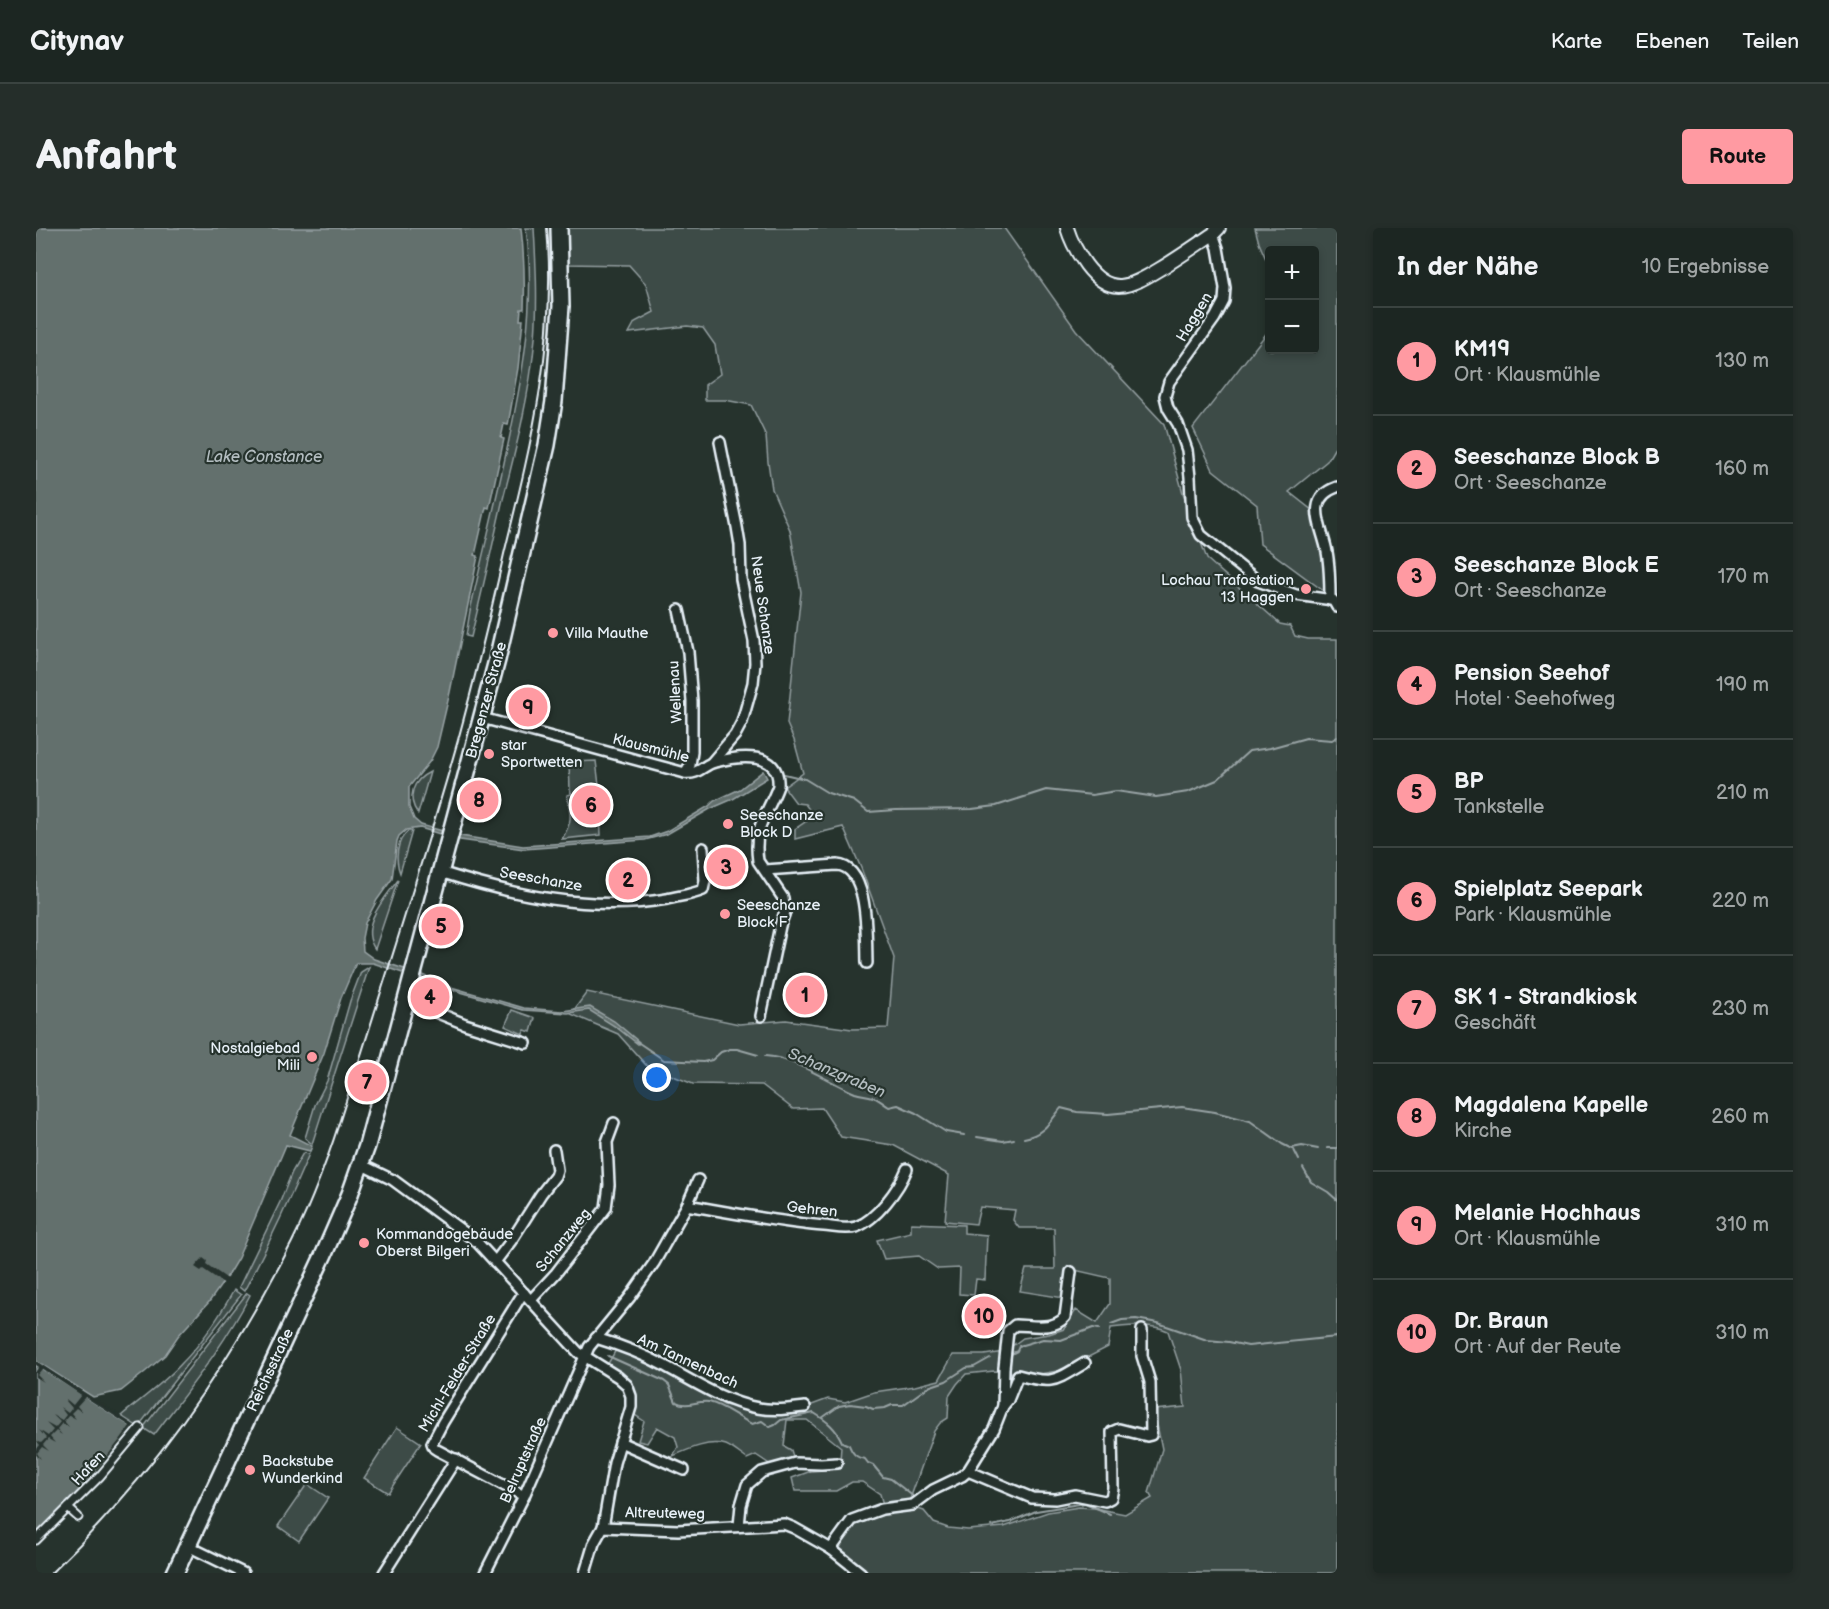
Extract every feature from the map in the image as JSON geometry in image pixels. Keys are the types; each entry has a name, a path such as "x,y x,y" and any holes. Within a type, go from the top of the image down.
{"main road":[{"name":"Bregenzer Straße","path":"360,1164 367,1146 482,718 552,419 561,306 559,228"},
{"name":"Reichsstraße","path":"176,1569 320,1265 360,1164"}],"street":[{"path":"1067,228 1077,251 1091,271 1106,283 1117,286 1140,282 1216,231"},
{"name":"Haggen","path":"1216,231 1225,288 1224,302 1169,382 1165,396 1187,450 1191,514 1201,536 1263,584 1296,595 1334,603"},
{"name":"Neue Schanze","path":"712,762 735,735 742,722 756,663 752,627 741,579 738,536 720,442"},
{"path":"1334,603 1328,555 1317,510 1322,496 1328,490 1337,487"},
{"name":"Wellenau","path":"679,610 688,652 692,700 692,752 690,765 685,773"},
{"name":"Klausmühle","path":"482,718 685,773 697,772 712,762 754,757 766,761 775,770 778,786 761,822 758,835 758,861 783,898 785,912 761,1016"},
{"name":"Seeschanze","path":"440,872 523,894 572,902 622,904 662,900 703,890 705,881 703,848"},
{"path":"765,870 837,865 851,870 858,881 863,899 867,963"},
{"path":"406,1002 526,1043"},
{"name":"Schanzweg","path":"527,1297 556,1273 606,1208 609,1185 607,1142 614,1123"},
{"path":"495,1262 555,1176 557,1170 554,1150"},
{"path":"360,1164 386,1175 476,1241 570,1344 627,1385 630,1390 631,1407 614,1463 603,1527"},
{"name":"Gehren","path":"687,1205 765,1220 853,1228 868,1222 896,1190 907,1169"},
{"path":"585,1357 596,1338 630,1297 654,1263 699,1180"},
{"path":"831,1549 852,1520 882,1509 913,1505 933,1490 968,1471 994,1429 1003,1406 1008,1331 1015,1325 1049,1326 1060,1322 1065,1317 1071,1272"},
{"name":"Michl-Felder-Straße","path":"524,1496 434,1448 433,1440 512,1309 527,1297"},
{"path":"968,1471 1032,1498 1055,1499 1075,1495 1105,1501 1111,1498 1113,1488 1112,1432 1119,1429 1151,1435 1150,1382 1142,1356 1142,1330"},
{"name":"Am Tannenbach","path":"596,1338 663,1365 697,1385 757,1408 805,1407"},
{"name":"Belruptstraße","path":"485,1573 524,1496 585,1357"},
{"path":"1003,1406 1008,1400 1018,1375 1047,1382 1056,1380 1085,1363"},
{"name":"Hafen","path":"36,1540 100,1476 138,1428"},
{"path":"620,1442 684,1470"},
{"path":"126,1445 133,1450"},
{"path":"384,1573 456,1459"},
{"path":"739,1526 741,1505 747,1485 762,1472 795,1463 837,1463"},
{"name":"Hafen","path":"68,1508 78,1517"},
{"name":"Altreuteweg","path":"585,1573 594,1543 603,1527 678,1530 784,1524 831,1549 861,1573"},
{"path":"188,1546 243,1573"}],"shaded area":[{"path":"526,228 534,228 535,242 536,310 533,359 522,421 471,637 466,636 470,611 510,434 526,346 530,287"},
{"path":"563,228 1004,228 1076,330 1164,424 1183,493 1207,559 1280,624 1290,626 1295,636 1308,639 1337,639 1337,1573 864,1573 836,1549 853,1524 884,1511 915,1508 924,1511 934,1523 948,1528 968,1530 1004,1527 1048,1512 1079,1507 1125,1514 1152,1498 1149,1493 1162,1449 1154,1410 1185,1407 1181,1370 1168,1331 1154,1327 1111,1328 1108,1347 1063,1370 1040,1374 994,1371 966,1374 949,1396 948,1418 934,1431 909,1502 883,1505 880,1494 862,1482 852,1482 836,1491 795,1491 792,1478 811,1471 836,1469 840,1460 841,1447 807,1420 787,1420 784,1446 791,1450 794,1460 771,1465 756,1455 747,1459 729,1446 719,1444 699,1446 673,1456 678,1447 675,1437 657,1427 647,1443 638,1441 644,1421 635,1415 633,1399 627,1387 606,1367 617,1348 669,1367 697,1390 724,1405 761,1411 801,1409 828,1399 845,1402 874,1392 939,1380 953,1355 984,1355 1004,1352 1023,1338 1064,1329 1076,1310 1097,1323 1110,1304 1110,1278 1075,1270 1069,1276 1064,1298 1020,1291 1026,1269 1055,1269 1054,1228 1019,1228 1013,1220 1015,1210 980,1207 976,1224 945,1221 949,1175 893,1145 841,1137 822,1108 793,1109 762,1085 693,1084 646,1065 618,1034 571,1014 587,992 739,1024 786,1020 852,1029 888,1028 894,958 861,868 843,827 795,839 795,829 814,816 805,804 796,803 784,787 803,773 787,724 801,592 790,530 772,489 766,436 751,405 725,400 705,400 705,385 720,374 715,345 703,328 687,326 629,333 635,322 654,312 646,284 629,265 566,264"},
{"path":"1255,228 1337,228 1337,444 1327,461 1289,492 1313,511 1325,556 1325,592 1260,544 1257,505 1213,470 1193,428 1265,335 1265,354 1319,354 1319,246 1265,246 1265,257"},
{"path":"596,761 601,835 562,839 570,818 567,795 572,794 569,762"},
{"path":"430,772 418,814 412,801 413,790 419,780"},
{"path":"408,831 412,831 400,873 397,862 399,845"},
{"path":"398,880 375,949 371,940 371,922"},
{"path":"369,967 312,1144 305,1138 315,1105 327,1081 350,1001 361,972"},
{"path":"512,1010 535,1018 531,1032 525,1030 523,1034 505,1026"},
{"path":"303,1153 309,1154 244,1291 239,1287"},
{"path":"911,1223 964,1225 964,1233 987,1235 985,1280 976,1279 974,1295 959,1294 960,1268 938,1269 919,1256 884,1259 877,1240 911,1232"},
{"path":"234,1290 241,1295 138,1427 121,1416 168,1377 190,1355 210,1329"},
{"path":"247,1293 250,1295 229,1332 154,1435 143,1428"},
{"path":"397,1427 421,1443 388,1493 364,1478"},
{"path":"307,1484 328,1498 299,1541 278,1526"}],"water":[{"name":"Lake Constance","path":"36,228 521,228 524,309 521,309 520,320 523,320 518,368 508,425 504,424 501,438 504,439 489,508 486,507 475,555 478,556 437,747 430,761 409,787 409,807 414,819 421,825 461,836 523,846 650,837 667,831 714,801 740,789 763,771 767,778 667,834 645,840 524,849 460,840 420,828 406,830 399,836 392,879 377,900 365,923 362,938 363,951 374,959 451,987 524,1008 562,1011 590,1007 614,1021 639,1042 638,1044 589,1010 568,1013 523,1010 373,963 356,963 341,998 324,1053 290,1135 312,1146 310,1151 286,1145 238,1258 209,1302 178,1336 165,1355 121,1391 93,1397 36,1361"},
{"path":"36,1365 135,1429 87,1485 36,1537"}],"pier":[{"path":"203,1258 207,1261 206,1264 229,1280 225,1284 203,1269 201,1271 195,1267"},
{"path":"36,1361 137,1427 87,1484 77,1476 87,1481 130,1426 85,1397 77,1406 82,1412 76,1408 71,1413 76,1419 69,1415 64,1421 69,1427 62,1423 57,1429 62,1435 56,1431 50,1437 55,1443 48,1439 43,1445 49,1451 42,1447 37,1453 41,1459 36,1455 36,1450 40,1445 36,1440 41,1443 46,1438 39,1430 48,1436 53,1430 46,1423 55,1428 60,1422 53,1415 62,1420 66,1415 60,1407 68,1413 72,1408 66,1401 73,1405 81,1395 42,1369 37,1375 44,1382 36,1377 39,1367"}],"waterway":[{"path":"780,773 805,779 828,793 854,801 868,812 972,809 996,806 1046,790 1092,795 1116,791 1156,797 1188,792 1217,780 1249,751 1306,738 1332,740 1337,737"},
{"name":"Schanzgraben","path":"636,1041 664,1060 703,1062 712,1060 721,1052 730,1049 758,1055"},
{"name":"Schanzgraben","path":"765,1056 776,1057 798,1065 855,1093 871,1096 889,1107 898,1105 916,1113 946,1132 964,1135"},
{"name":"Schanzgraben","path":"1024,1138 1041,1131 1061,1108 1077,1112 1108,1114 1182,1107 1250,1121 1294,1150 1299,1160"},
{"name":"Schanzgraben","path":"977,1137 1003,1141 1014,1139"},
{"path":"1292,1148 1302,1146 1318,1149"},
{"path":"1327,1148 1337,1148"},
{"name":"Schanzgraben","path":"1303,1168 1311,1182 1337,1200"},
{"path":"1111,1324 1136,1319 1158,1323 1207,1340 1248,1346 1337,1337"},
{"path":"1009,1355 1017,1351 1019,1346 1043,1339 1061,1340 1093,1328 1099,1329"},
{"path":"608,1356 664,1381 669,1385 676,1402 680,1404 709,1402 752,1424 762,1421 770,1427 781,1420 814,1413 831,1425 842,1442 849,1445 855,1455 865,1459 883,1477 891,1479 914,1497"},
{"path":"822,1418 839,1406 850,1404 873,1409 903,1405 928,1387 946,1381 966,1368 974,1367 990,1358"},
{"path":"992,1526 1010,1522 1036,1511 1085,1503 1110,1514"}],"railway":[{"path":"51,1573 87,1537 155,1459 214,1376 268,1288 292,1242 322,1171 366,1040 436,816 488,624 524,473 545,352 549,270 547,228"}],"place":[{"name":"Lochau Trafostation 13 Haggen","path":"1306,589"},
{"name":"Villa Mauthe","path":"553,633"},
{"name":"Melanie Hochhaus","path":"528,707"},
{"name":"star Sportwetten","path":"489,754"},
{"name":"Magdalena Kapelle","path":"479,800"},
{"name":"Spielplatz Seepark","path":"591,805"},
{"name":"Seeschanze Block D","path":"728,824"},
{"name":"Seeschanze Block E","path":"726,867"},
{"name":"Seeschanze Block B","path":"628,880"},
{"name":"Seeschanze Block F","path":"725,914"},
{"name":"BP","path":"441,926"},
{"name":"KM19","path":"805,995"},
{"name":"Pension Seehof","path":"430,997"},
{"name":"Nostalgiebad Mili","path":"312,1057"},
{"name":"SK 1 - Strandkiosk","path":"367,1082"},
{"name":"Kommandogebäude Oberst Bilgeri","path":"364,1243"},
{"name":"Dr. Braun","path":"984,1316"},
{"name":"Backstube Wunderkind","path":"250,1470"}]}
